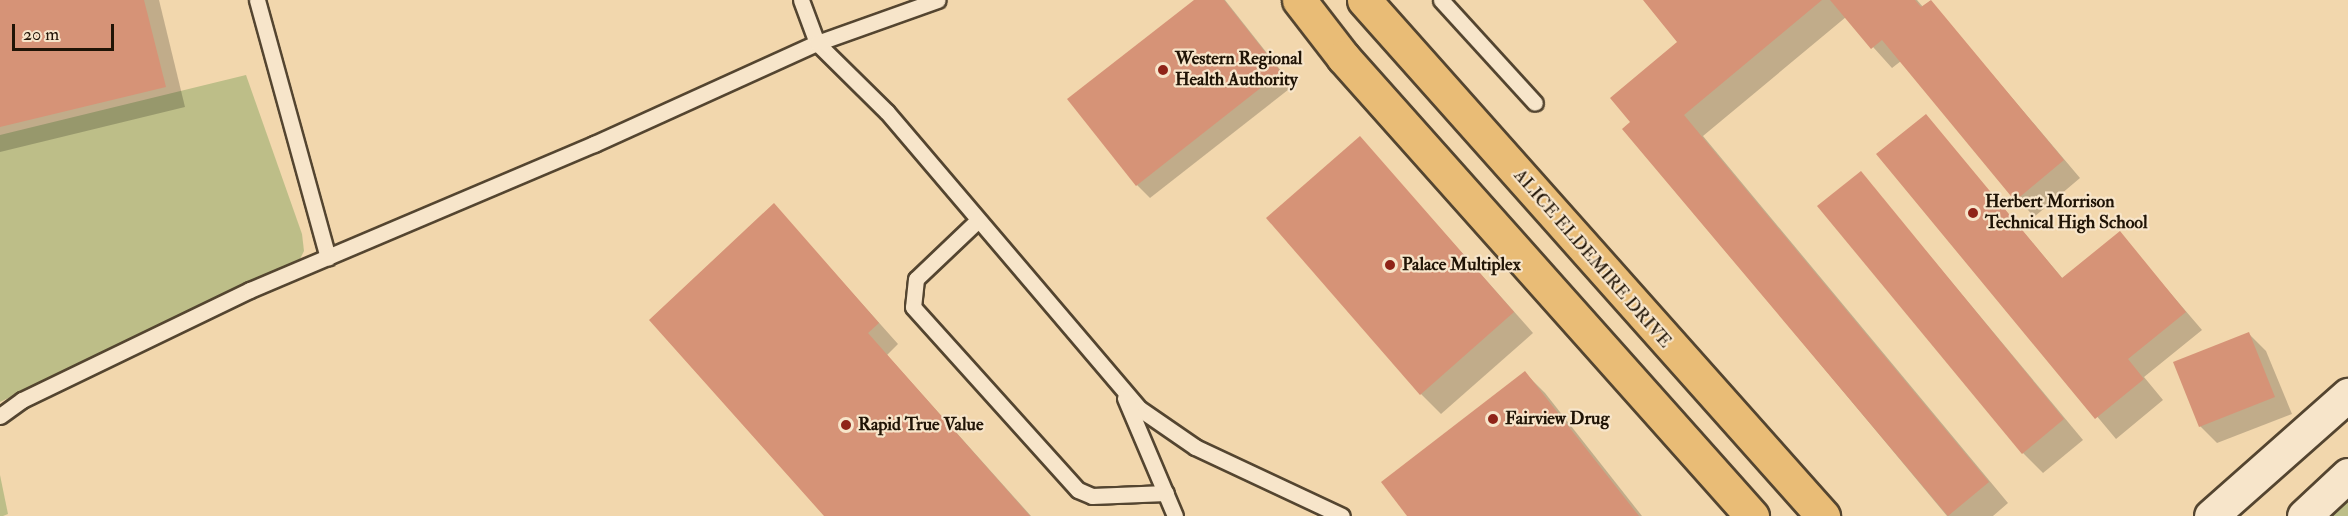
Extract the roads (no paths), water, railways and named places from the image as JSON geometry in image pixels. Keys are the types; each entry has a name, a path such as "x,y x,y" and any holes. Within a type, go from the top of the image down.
{"main road":[{"path":"1299,0 1343,57 1752,516"},
{"name":"ALICE ELDEMIRE DRIVE","path":"1364,0 1823,516"},
{"path":"2211,516 2348,395"},
{"path":"2304,516 2348,475"}],"lane":[{"path":"257,0 328,256"},
{"path":"801,0 817,43 887,112 977,221 1140,409 1195,447 1342,516"},
{"path":"0,416 22,400 240,295 594,144 817,43 938,0"},
{"path":"1441,0 1535,103"},
{"path":"977,221 916,279 913,307 1078,490 1092,496 1166,493"},
{"path":"1120,387 1175,516"}],"place":[{"name":"Western Regional Health Authority","path":"1163,70"},
{"name":"Herbert Morrison Technical High School","path":"1973,213"},
{"name":"Palace Multiplex","path":"1390,265"},
{"name":"Fairview Drug","path":"1493,419"},
{"name":"Rapid True Value","path":"846,425"}]}
